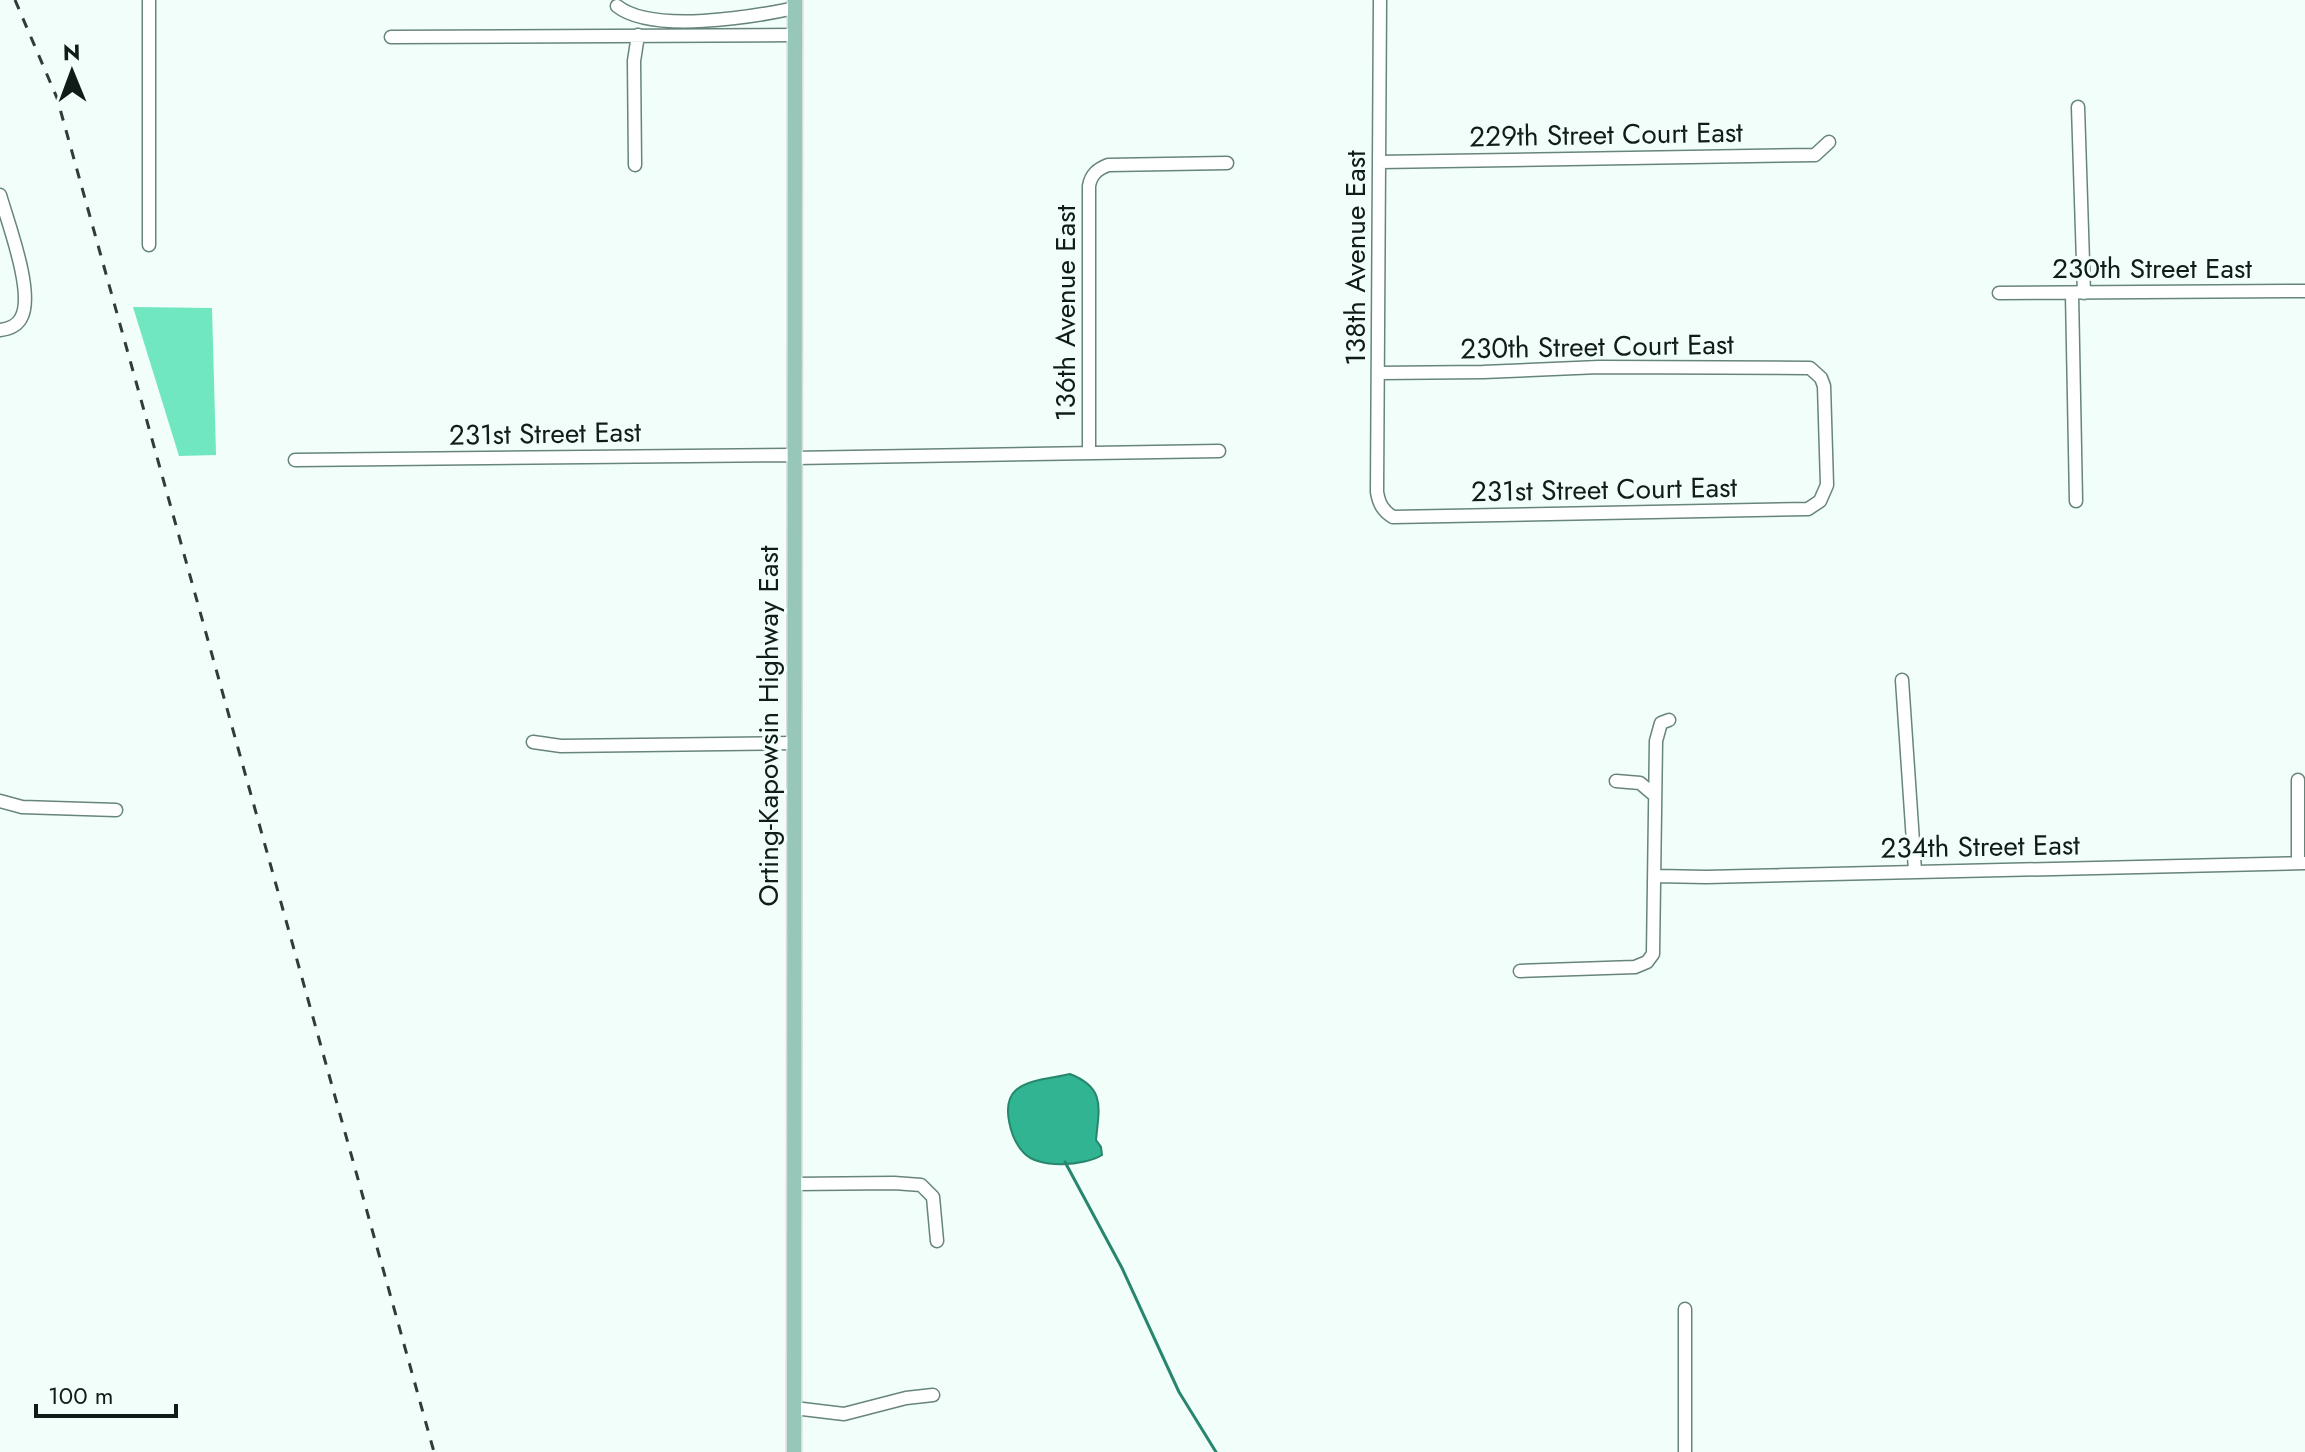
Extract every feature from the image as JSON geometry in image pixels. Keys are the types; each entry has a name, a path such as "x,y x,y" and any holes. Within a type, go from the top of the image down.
{"main road":[{"name":"Orting-Kapowsin Highway East","path":"794,1452 795,4"}],"street":[{"path":"149,0 149,245"},
{"name":"138th Avenue East","path":"1380,0 1377,492 1378,501 1387,513"},
{"path":"617,6 636,17 674,20 737,19 795,4"},
{"path":"635,165 634,61 638,35"},
{"path":"391,37 795,35"},
{"path":"2076,501 2078,107"},
{"name":"229th Street Court East","path":"1379,162 1815,155 1829,142"},
{"name":"136th Avenue East","path":"1089,452 1089,186 1093,174 1108,165 1227,163"},
{"path":"0,195 24,286 25,308 18,323 0,330"},
{"name":"230th Street East","path":"1999,293 2305,291"},
{"name":"230th Street Court East","path":"1378,373 1685,367 1797,367 1815,372 1824,386 1827,485 1820,501"},
{"name":"231st Street East","path":"295,460 1219,451"},
{"name":"231st Street Court East","path":"1387,513 1393,517 1791,510 1808,509 1820,501"},
{"path":"1902,680 1915,871"},
{"path":"1520,971 1635,967 1650,958 1655,948 1653,794 1656,741 1661,723 1669,720"},
{"path":"533,742 561,746 794,743"},
{"path":"2298,780 2301,863"},
{"path":"1616,781 1640,783 1653,794"},
{"path":"0,801 22,807 116,810"},
{"name":"234th Street East","path":"1656,876 2301,863"},
{"path":"794,1184 921,1185 933,1197 937,1241"},
{"path":"1685,1309 1685,1452"},
{"path":"794,1408 844,1414 906,1398 933,1395"}],"shaded area":[{"path":"133,307 212,308 216,455 179,456"},
{"path":"1070,1074 1090,1086 1098,1100 1096,1140 1102,1155 1085,1162 1040,1162 1019,1147 1009,1122 1011,1096 1027,1083"}],"waterway":[{"path":"1065,1162 1122,1268 1179,1392 1216,1452"}],"railway":[{"path":"15,0 57,98 434,1452"}]}
